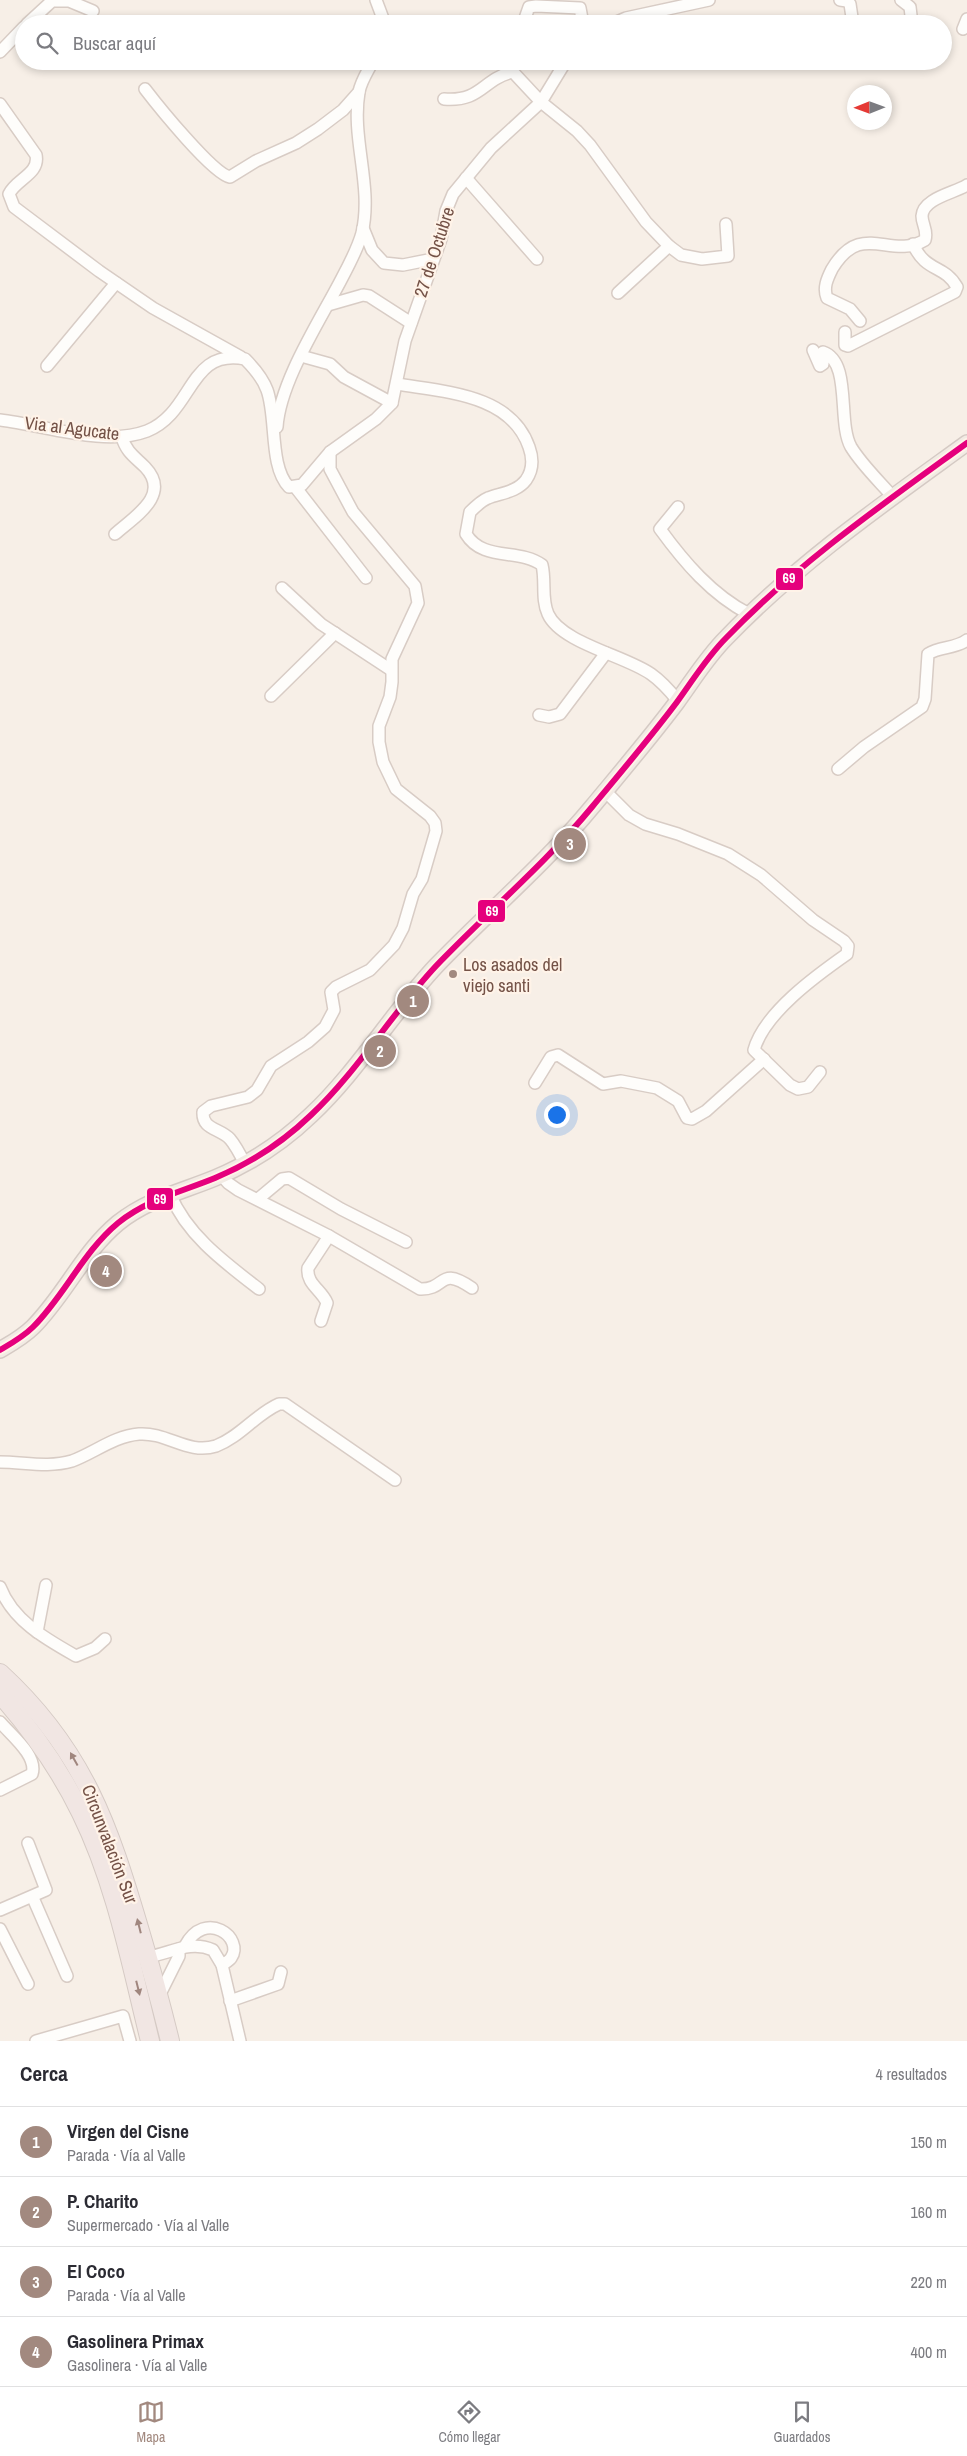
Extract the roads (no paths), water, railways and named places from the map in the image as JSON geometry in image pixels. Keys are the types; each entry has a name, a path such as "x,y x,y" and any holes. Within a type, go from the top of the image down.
{"highway":[{"name":"Circunvalación Sur","path":"0,1673 19,1690 55,1732 87,1783 113,1843 134,1906 155,1956 159,1996 170,2041"},
{"name":"Circunvalación Sur","path":"0,1694 53,1762 88,1828 114,1903 150,2041"}],"main road":[{"path":"0,1350 20,1338 44,1315 102,1238 142,1206 245,1164 275,1145 313,1113 438,964 548,856 605,792 678,701 708,658 749,614 822,551 893,497 965,449"}],"street":[{"path":"376,0 382,15"},
{"path":"636,15 682,2 709,0"},
{"path":"840,0 847,1 850,4 852,15"},
{"path":"901,0 910,7 911,15"},
{"path":"36,15 52,1 69,1 93,11"},
{"path":"526,15 529,6 536,6 580,8 581,15"},
{"path":"0,52 15,36"},
{"path":"145,89 174,126 220,173 230,177 256,161 296,143 343,110 359,92 369,70"},
{"name":"27 de Octubre","path":"330,452 376,420 392,403 399,365 411,323 441,239 446,212 454,194 491,148 541,102 561,70"},
{"path":"444,99 464,99 472,96 501,76 513,72 541,102 577,131 590,145 646,222 669,246 681,255 702,259 725,258 729,253 726,224"},
{"path":"276,443 277,420 286,390 301,356 357,248 363,228 364,188 357,133 359,92"},
{"path":"0,104 36,155 38,162 35,168 12,188 9,194 14,207 116,283 153,308 245,359 267,389 281,475 289,487 296,488 307,482 330,452"},
{"path":"466,178 537,259"},
{"path":"860,321 850,309 827,298 825,292 826,282 840,257 861,243 870,241 888,246 913,244 925,240 927,234 922,215 924,210 936,200 967,185"},
{"path":"363,228 372,250 384,263 403,265 433,259"},
{"path":"845,332 845,345 848,346 955,292 956,287 953,280 947,274 926,265 913,244"},
{"path":"618,293 669,246"},
{"path":"47,366 116,283"},
{"path":"328,305 369,296 411,323"},
{"path":"813,350 820,366 823,364 824,352 838,365 841,376 844,422 851,446 893,497"},
{"path":"301,356 330,364 344,378 392,403"},
{"name":"Via al Agucate","path":"0,420 74,432 122,437 146,431 159,425 176,410 204,368 213,360 223,357 245,359"},
{"path":"397,384 458,395 489,404 506,413 518,426 531,454 532,468 526,480 514,490 488,498 470,512 466,534 470,540 485,550 526,557 542,565 544,599 549,617 573,637 650,673 678,701"},
{"path":"115,534 145,508 154,498 155,492 152,477 146,468 128,453 122,437"},
{"path":"245,1164 231,1140 206,1126 203,1120 203,1112 211,1106 248,1097 257,1090 271,1066 308,1042 325,1027 334,1010 331,992 336,987 370,970 394,945 403,928 413,894 426,867 436,831 435,823 421,807 396,789 383,762 379,742 379,726 390,697 392,659 418,603 416,586 353,512 330,470 330,452"},
{"path":"296,488 366,578"},
{"path":"678,507 660,529 684,561 716,593 749,614"},
{"path":"282,588 334,634 391,670"},
{"path":"271,696 334,634"},
{"path":"838,769 864,747 922,707 925,699 928,654 933,651 960,645 967,640"},
{"path":"539,715 549,718 560,714 606,653"},
{"path":"605,792 629,815 646,824 721,851 753,870 848,946 847,954 807,984 784,1006 757,1041 754,1050 790,1085 798,1089 808,1087 820,1072"},
{"path":"535,1083 551,1057 558,1055 603,1084 621,1081 657,1088 678,1101 686,1118 692,1120 706,1111 764,1060"},
{"path":"221,1175 228,1184 329,1236 420,1289 429,1289 443,1278 452,1277 472,1288"},
{"path":"258,1199 282,1179 289,1178 341,1209 406,1242"},
{"path":"170,1194 191,1230 220,1259 259,1289"},
{"path":"321,1321 328,1303 325,1297 309,1280 308,1268 329,1236"},
{"path":"0,1462 55,1465 74,1460 114,1441 137,1434 164,1436 190,1448 201,1449 216,1445 230,1438 279,1404 285,1404 395,1480"},
{"path":"37,1632 46,1585"},
{"path":"0,1587 10,1607 27,1625 76,1656 95,1648 106,1639"},
{"path":"0,1722 32,1762 32,1774 0,1790"},
{"path":"0,1910 33,1898 46,1890 28,1843"},
{"path":"33,1898 67,1976"},
{"path":"159,1996 182,1948 189,1938 199,1931 206,1928 221,1930 230,1938 233,1951 232,1957 222,1965"},
{"path":"0,1929 28,1984"},
{"path":"170,1972 155,1956 182,1948 200,1946 213,1950 222,1965 240,2041"},
{"path":"230,2001 278,1984 281,1972"},
{"path":"36,2041 123,2016 130,2041"}],"place":[{"name":"El Coco","path":"570,844"},
{"name":"Los asados del viejo santi","path":"453,974"},
{"name":"Virgen del Cisne","path":"413,1001"},
{"name":"P. Charito","path":"380,1051"},
{"name":"Gasolinera Primax","path":"106,1271"}]}
